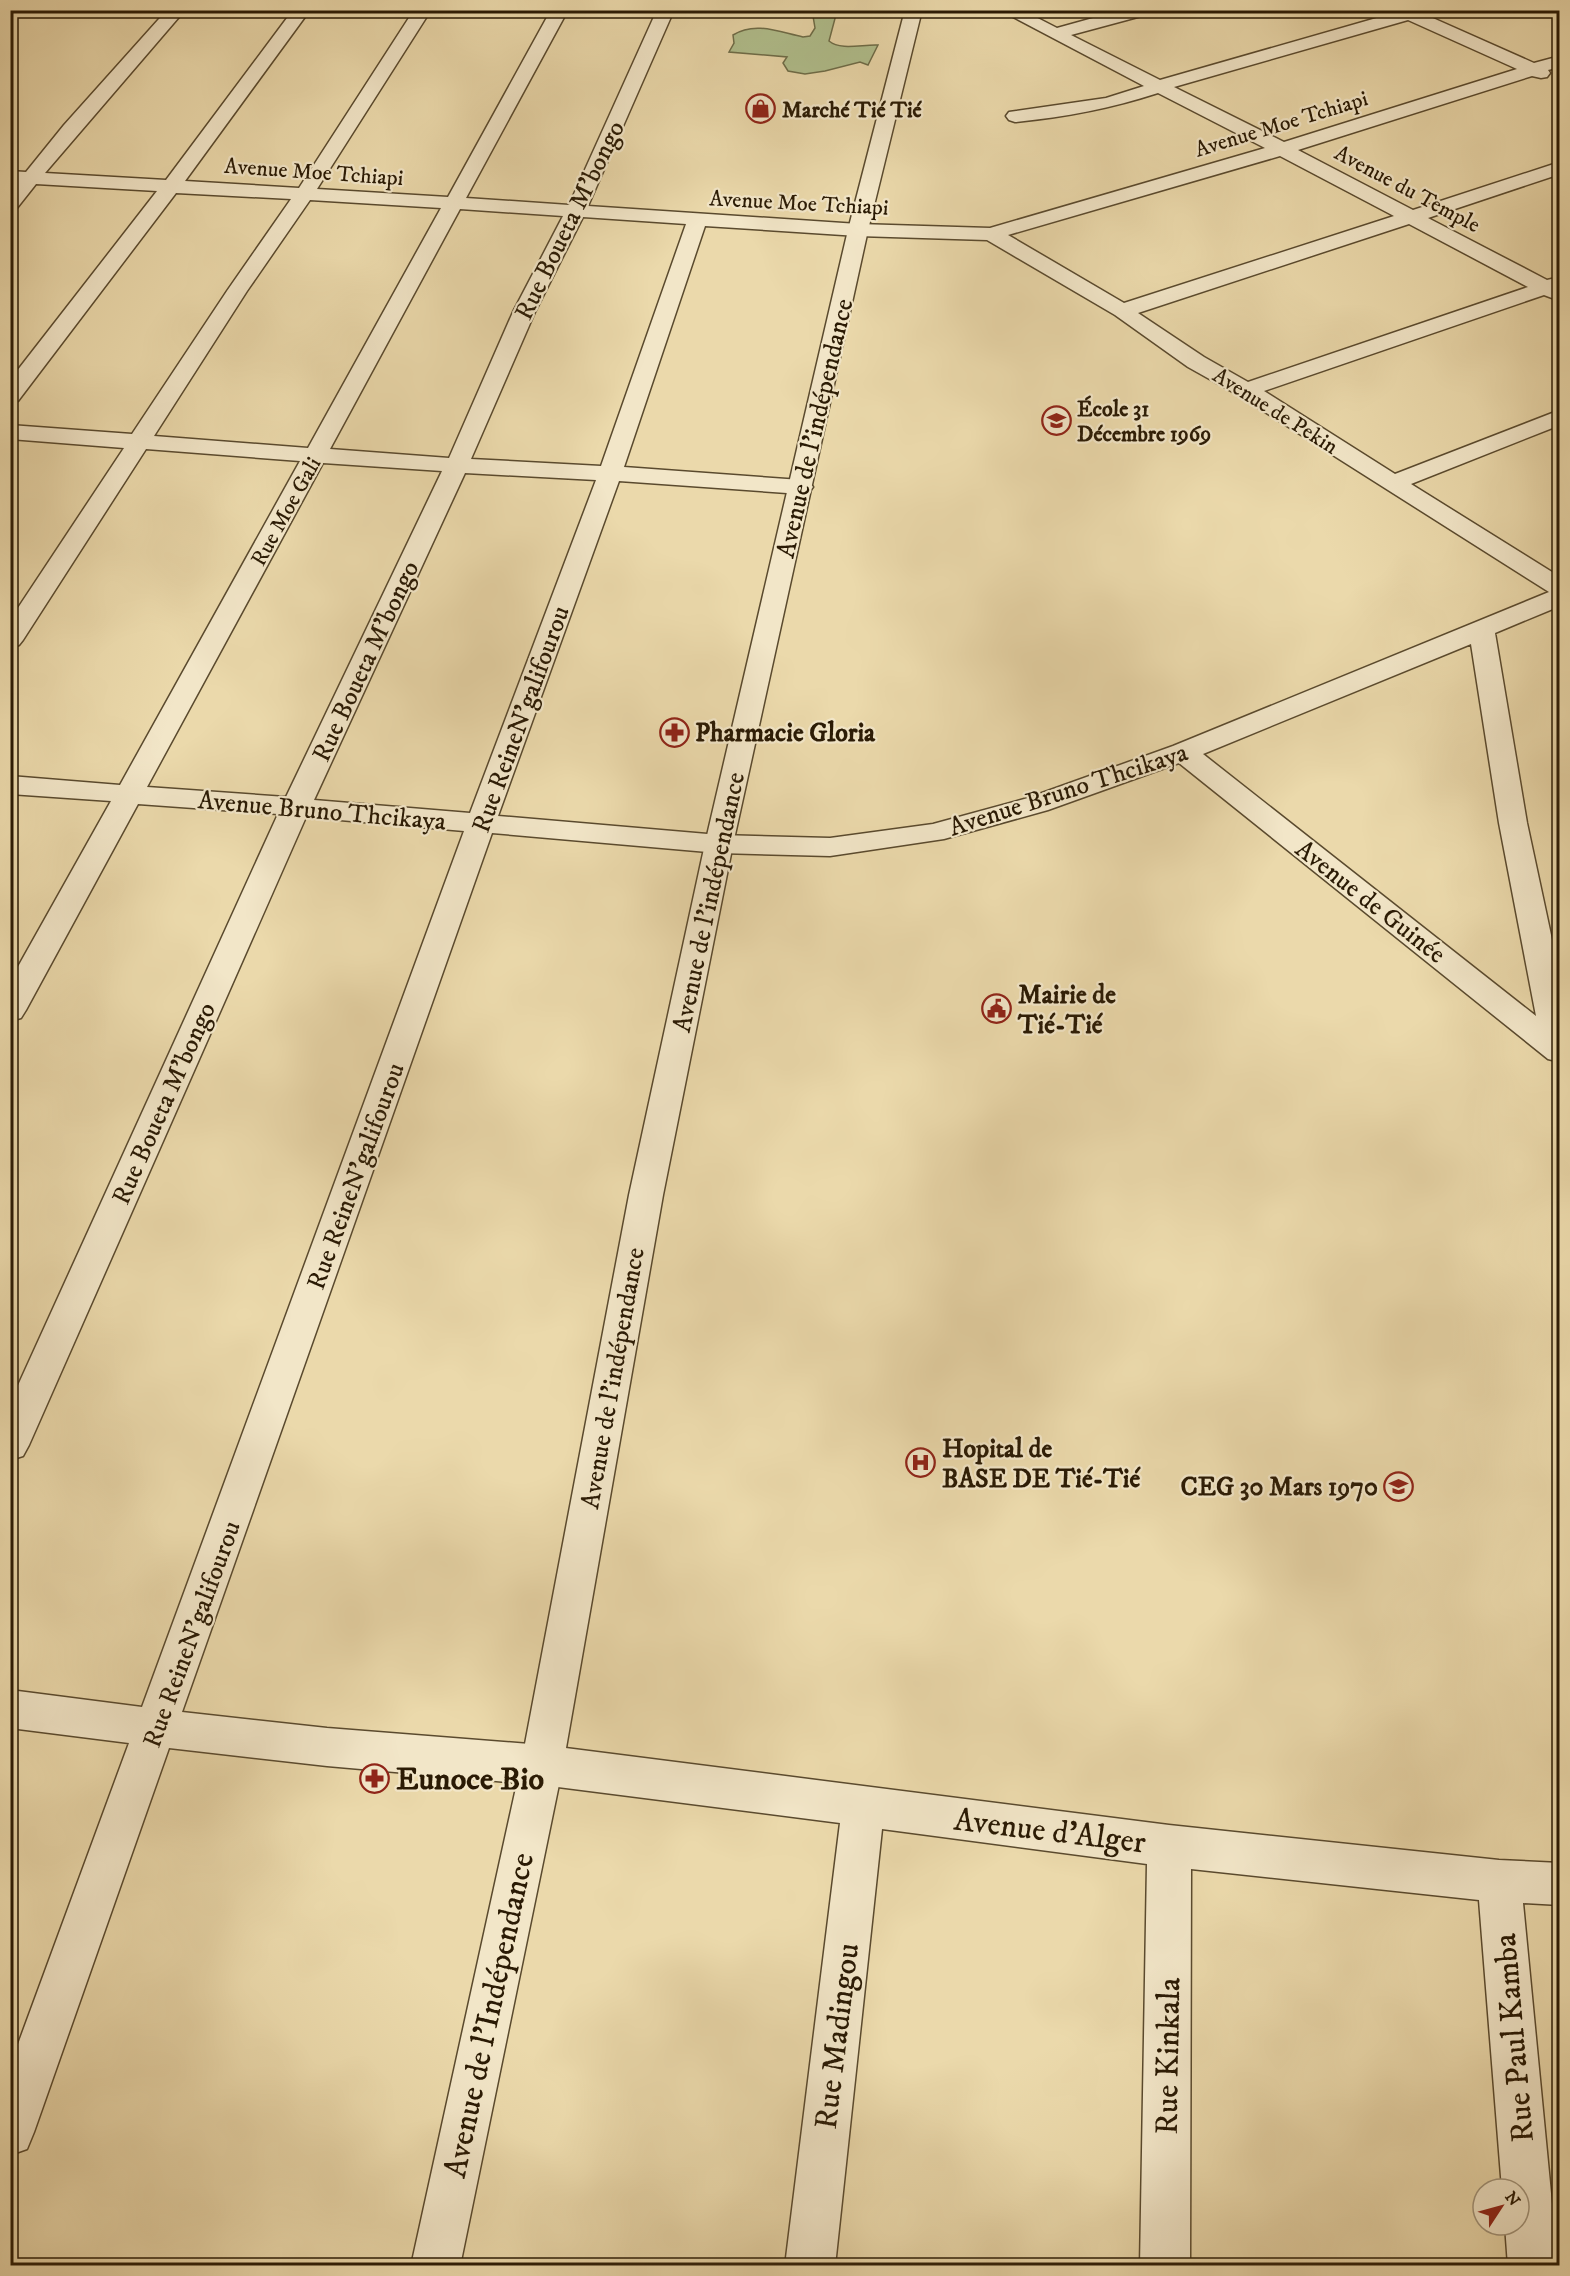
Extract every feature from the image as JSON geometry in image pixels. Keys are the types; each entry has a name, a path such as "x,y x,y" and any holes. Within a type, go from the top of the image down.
{"street":[{"path":"10,204 71,129 177,10"},
{"path":"10,396 172,185 302,10"},
{"path":"10,640 237,291 304,195 423,10"},
{"name":"Rue Moe Gali","path":"10,1010 560,10"},
{"name":"Rue Boueta M'bongo","path":"10,1445 296,807 458,464 524,312 575,213 666,10"},
{"name":"Avenue de l'indépendance","path":"542,1765 646,1196 719,844 858,230 914,10"},
{"name":"Avenue du Temple","path":"1008,10 1555,289"},
{"path":"1056,34 1143,10"},
{"path":"1015,116 1089,107 1161,88 1197,74 1412,12 1560,81"},
{"name":"Avenue Moe Tchiapi","path":"10,177 172,185 858,230 991,234 1282,149 1560,61"},
{"path":"1122,311 1560,168"},
{"name":"Rue ReineN'galifourou","path":"10,2132 481,823 610,474 697,220"},
{"name":"Avenue de Pekin","path":"991,234 1122,311 1196,362 1246,390 1560,588"},
{"path":"1246,390 1555,289"},
{"path":"1393,483 1560,417"},
{"path":"10,432 801,487"},
{"name":"Avenue Bruno Thcikaya","path":"10,785 719,844 830,847 934,833 1038,804 1183,752 1560,597"},
{"path":"1482,630 1513,823 1559,1051"},
{"name":"Avenue de Guinée","path":"1183,752 1559,1051"},
{"name":"Avenue d'Alger","path":"10,1709 327,1747 542,1765 1170,1846 1499,1881 1560,1884"},
{"name":"Avenue de l'Indépendance","path":"435,2265 542,1765"},
{"name":"Rue Madingou","path":"810,2265 863,1807"},
{"name":"Rue Kinkala","path":"1165,2265 1170,1846"},
{"name":"Rue Paul Kamba","path":"1499,1881 1533,2265"}],"green space":[{"path":"812,10 837,11 829,41 834,44 840,46 878,45 868,65 860,62 805,74 788,71 783,63 787,57 729,52 734,43 733,35 750,29 767,29 803,37 810,36 815,28"}],"place":[{"name":"Marché Tié Tié","path":"761,109"},
{"name":"École 31 Décembre 1969","path":"1056,421"},
{"name":"Pharmacie Gloria","path":"674,732"},
{"name":"Mairie de Tié-Tié","path":"997,1009"},
{"name":"Hopital de BASE DE Tié-Tié","path":"921,1463"},
{"name":"CEG 30 Mars 1970","path":"1399,1486"},
{"name":"Eunoce Bio","path":"375,1778"}]}
